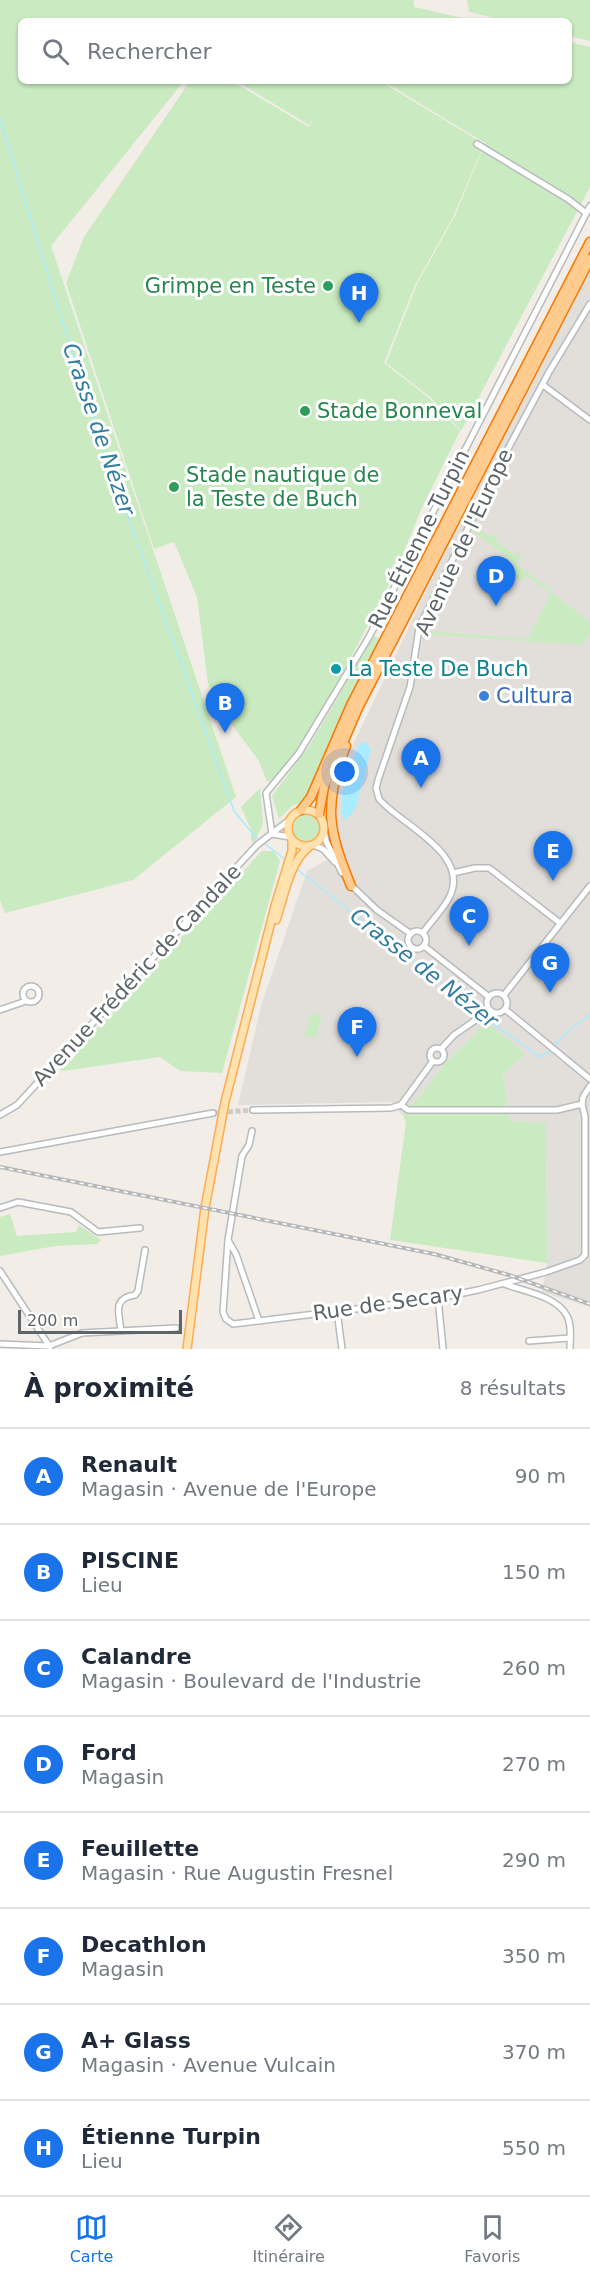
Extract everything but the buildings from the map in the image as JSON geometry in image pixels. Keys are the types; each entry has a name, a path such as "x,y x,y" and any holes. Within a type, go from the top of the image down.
{"highway":[{"path":"301,810 311,797 351,705 590,242"},
{"path":"319,814 320,801 337,755 391,644 590,259"},
{"path":"351,886 333,835 331,799 343,755 391,644"}],"main road":[{"path":"187,1349 194,1284 215,1152 242,1030 269,936 297,861 320,840 324,831 319,814 307,809 292,815 288,821 287,829 292,851 275,906 269,936"},
{"path":"291,839 300,846 312,846"}],"street":[{"path":"477,144 568,199 586,213"},
{"name":"Rue Étienne Turpin","path":"272,834 266,793 299,753 369,636 590,206"},
{"name":"Avenue de l'Europe","path":"453,873 434,843 382,802 376,788 410,687 419,628 494,475 590,304"},
{"path":"543,385 590,420"},
{"name":"Avenue Frédéric de Candale","path":"0,1114 17,1106 265,837 288,821"},
{"path":"324,831 326,841 338,866 351,886 377,910 411,934"},
{"path":"272,834 291,839"},
{"path":"312,846 323,849 338,866"},
{"path":"423,933 450,897 453,888 453,873 475,868 489,868 560,923"},
{"path":"504,995 590,885"},
{"path":"415,931 423,933 426,940 424,945 418,948 410,945 408,939 411,934 415,931"},
{"path":"424,945 489,997"},
{"path":"485,1013 489,997 498,993 504,995 508,1004 506,1010"},
{"path":"0,1010 26,1001"},
{"path":"441,1049 454,1035 485,1013 506,1010"},
{"path":"506,1010 590,1078"},
{"path":"433,1061 430,1058 430,1052 435,1048 441,1049"},
{"path":"433,1061 438,1062 443,1058 441,1049"},
{"path":"253,1110 391,1108 401,1105 433,1061"},
{"name":"Rue de Secary","path":"252,1131 249,1145 242,1156 228,1240 223,1312 226,1319 233,1324 438,1298 504,1284 580,1260 585,1255 585,1117 582,1104 583,1097 590,1086"},
{"path":"401,1105 408,1110 557,1110 582,1104"},
{"path":"0,1152 213,1113"},
{"path":"0,1208 18,1202 71,1212 98,1232 140,1228"},
{"path":"228,1240 236,1254 259,1321"},
{"path":"121,1331 118,1307 125,1296 135,1295 138,1291 145,1250"},
{"path":"0,1271 50,1347"},
{"path":"504,1284 549,1300 561,1308 568,1316 570,1349"},
{"path":"438,1298 443,1349"},
{"path":"337,1311 342,1349"},
{"path":"0,1344 50,1347 82,1333 176,1328"},
{"path":"529,1341 570,1338"}],"shaded area":[{"path":"590,271 590,1307 542,1292 547,1263 546,1123 510,1121 503,1074 487,1024 446,1062 403,1116 392,1102 238,1105 261,1006 307,871 340,853 337,795 352,747 436,570"}],"green space":[{"path":"0,0 414,0 414,7 463,18 18,18 18,84 182,84 51,246 236,797 133,880 5,913 0,900"},
{"path":"467,0 590,0 590,41 572,37 572,18 495,18 469,12"},
{"path":"572,43 590,47 590,187 461,431 430,397 386,363 417,284 455,216 485,143 388,84 572,84"},
{"path":"188,84 237,84 309,127 314,117 309,125 241,84 385,84 484,144 453,217 415,285 384,363 429,398 460,431 421,510 396,571 347,665 309,732 278,777 267,782 259,761 227,718 208,684 197,597 174,542 154,549 66,283 84,237"},
{"path":"478,524 481,526 481,531 490,537 492,534 497,537 496,541 514,555 516,552 521,555 517,565 551,589 549,592 526,575 523,581 509,574 514,563 473,531 467,543 473,526"},
{"path":"551,592 590,622 590,634 583,645 422,634 421,631 435,602 437,603 424,628 426,631 528,639"},
{"path":"374,636 381,639 328,744 310,790 301,802 292,806 279,819 272,796 309,746"},
{"path":"260,788 263,824 254,843 251,840 251,829 241,807"},
{"path":"305,813 311,814 319,822 319,834 311,842 305,843 299,842 291,834 290,828 291,822 299,814"},
{"path":"262,851 274,851 280,861 222,1073 180,1071 160,1057 63,1071 59,1069"},
{"path":"311,1013 322,1016 316,1038 305,1035"},
{"path":"487,1023 526,1054 503,1074 510,1121 546,1123 547,1263 390,1240 406,1122 403,1116 446,1062"},
{"path":"10,1214 17,1236 76,1232 79,1225 101,1240 97,1244 55,1246 0,1256 0,1217"}],"water":[{"path":"365,742 371,749 355,809 346,820 342,815 342,794 358,747"}],"waterway":[{"name":"Crasse de Nézer","path":"0,119 60,314"},
{"name":"Crasse de Nézer","path":"61,317 136,540"},
{"name":"Crasse de Nézer","path":"138,544 229,797"},
{"name":"Crasse de Nézer","path":"230,800 234,811 257,839"},
{"name":"Crasse de Nézer","path":"265,844 285,859"},
{"name":"Crasse de Nézer","path":"298,870 487,1019 540,1057 551,1051"},
{"name":"Crasse de Nézer","path":"554,1047 566,1033 590,1014"}],"tunnel":[{"path":"213,1113 253,1110"}],"railway":[{"path":"0,1167 434,1254 509,1275 590,1304"}],"place":[{"name":"Grimpe en Teste","path":"328,286"},
{"name":"Étienne Turpin","path":"359,323"},
{"name":"Stade Bonneval","path":"305,411"},
{"name":"Stade nautique de la Teste de Buch","path":"174,487"},
{"name":"Ford","path":"496,606"},
{"name":"La Teste De Buch","path":"336,669"},
{"name":"Cultura","path":"484,696"},
{"name":"PISCINE","path":"225,733"},
{"name":"Renault","path":"421,788"},
{"name":"Feuillette","path":"553,881"},
{"name":"Calandre","path":"469,946"},
{"name":"A+ Glass","path":"550,993"},
{"name":"Decathlon","path":"357,1057"}]}
